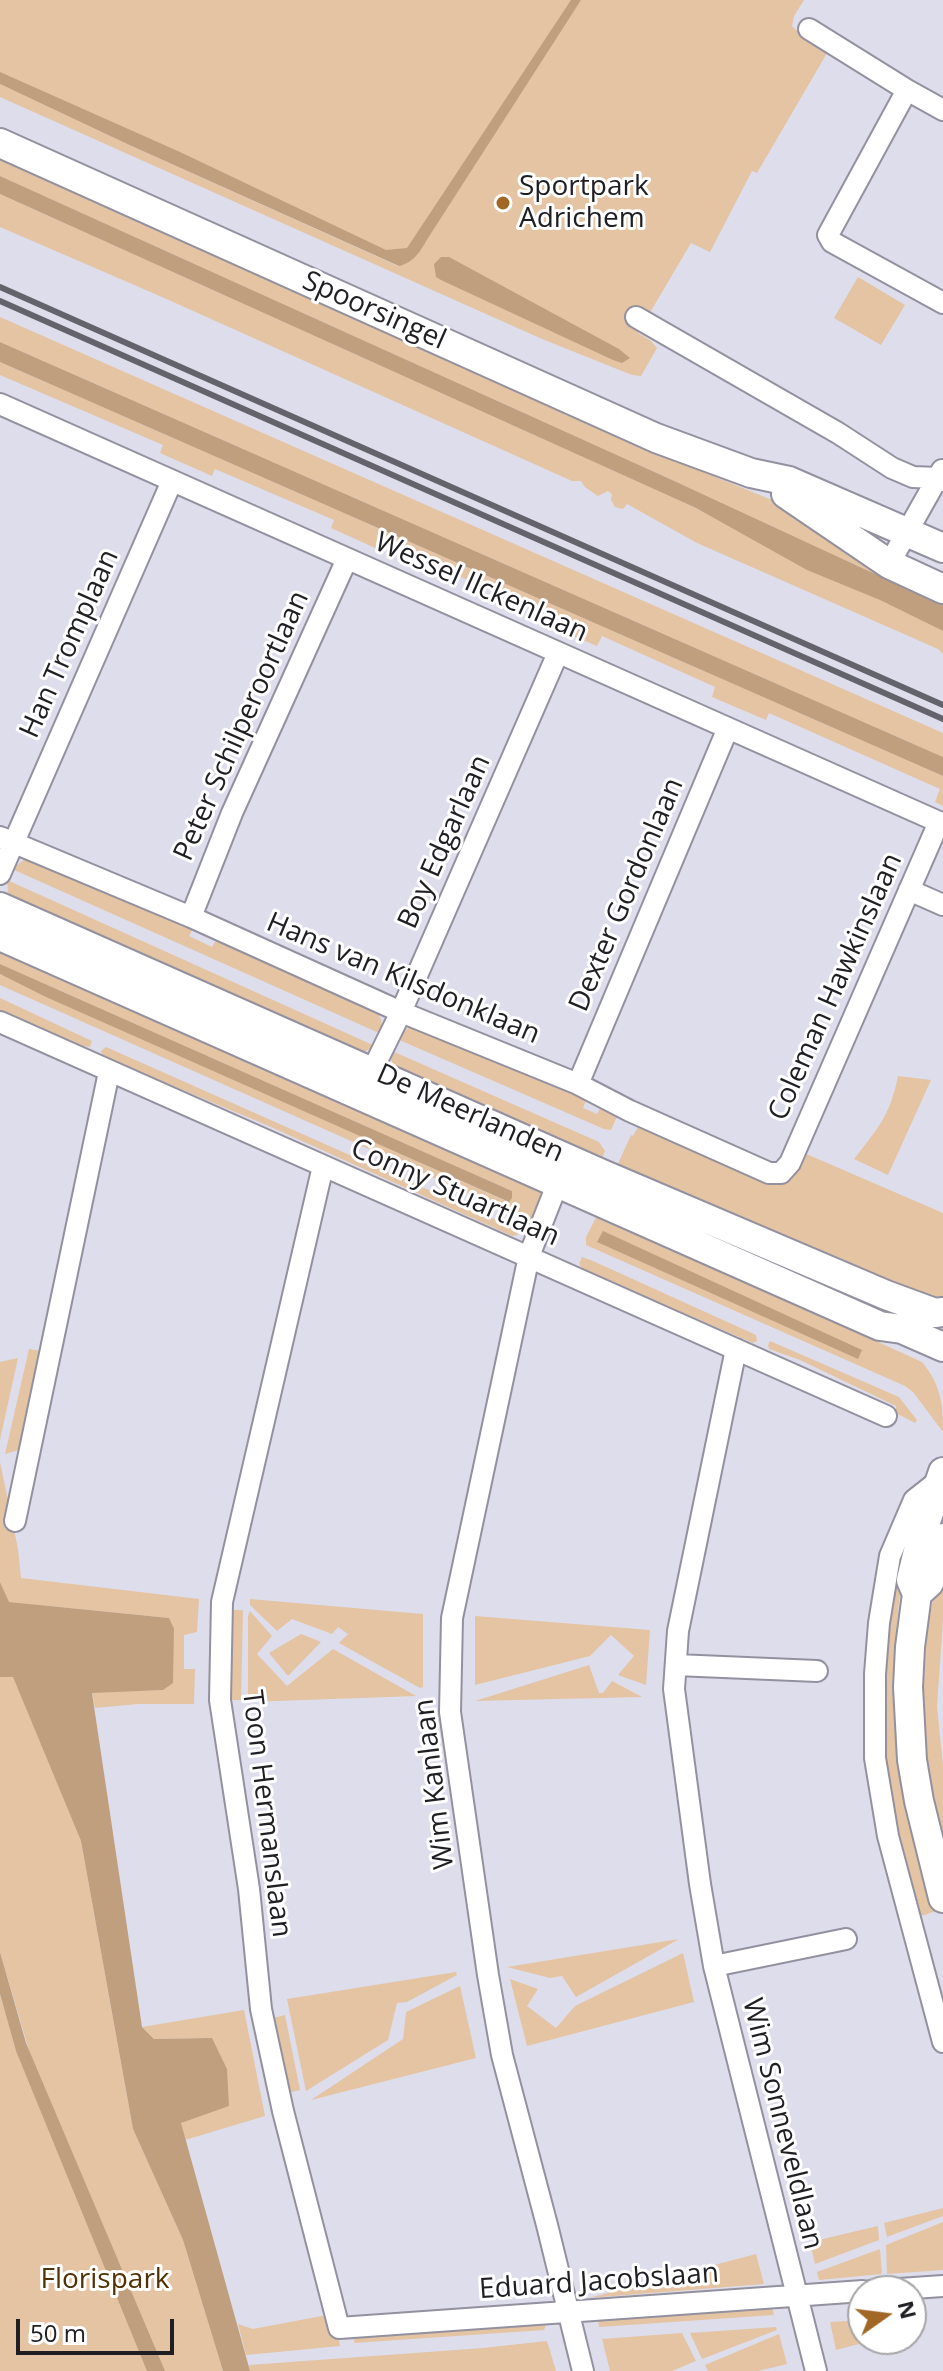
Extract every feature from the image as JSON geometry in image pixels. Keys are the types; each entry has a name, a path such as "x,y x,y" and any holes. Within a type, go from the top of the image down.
{"main road":[{"name":"Spoorsingel","path":"0,143 656,438 751,473 789,481 943,548"},
{"name":"Spoorsingel","path":"751,473 889,564 943,589"},
{"name":"De Meerlanden","path":"0,907 366,1083 562,1170 880,1326 904,1345 943,1365"},
{"name":"De Meerlanden","path":"0,936 366,1083"},
{"name":"De Meerlanden","path":"562,1170 886,1295 935,1313 943,1312"},
{"name":"De Meerlanden","path":"880,1326 902,1329 943,1347"},
{"path":"941,1477 923,1530 911,1580 917,1594 910,1647 908,1724 919,1801 943,1898"},
{"path":"917,1594 929,1583 943,1538"}],"street":[{"path":"809,29 943,110"},
{"path":"907,90 828,235 832,242 943,303"},
{"path":"636,317 838,433 892,468 913,477 941,476"},
{"name":"Wessel Ilckenlaan","path":"0,404 939,822"},
{"path":"889,564 941,476"},
{"name":"Han Tromplaan","path":"0,874 7,840 172,481"},
{"name":"Peter Schilperoortlaan","path":"191,917 232,813 347,559"},
{"name":"Boy Edgarlaan","path":"366,1083 401,1012 558,653"},
{"name":"Dexter Gordonlaan","path":"578,1084 728,728"},
{"name":"Coleman Hawkinslaan","path":"781,1173 790,1163 939,822"},
{"name":"Hans van Kilsdonklaan","path":"7,840 191,917 401,1012 578,1084 630,1111 769,1173 781,1173"},
{"path":"909,890 943,905"},
{"name":"Conny Stuartlaan","path":"0,1022 886,1416"},
{"path":"15,1521 109,1072"},
{"name":"Toon Hermanslaan","path":"323,1166 222,1602 220,1700 249,1889 261,2009 283,2111 339,2328"},
{"name":"Wim Kanlaan","path":"562,1170 529,1256 452,1618 450,1712 502,2055 583,2371"},
{"name":"Wim Sonneveldlaan","path":"736,1349 678,1631 674,1689 714,1966 816,2371"},
{"path":"941,1477 914,1500 890,1556 879,1623 875,1674 875,1758 888,1836 943,2042"},
{"path":"676,1665 817,1671"},
{"name":"Wim Sonneveldlaan","path":"714,1966 846,1939"},
{"name":"Eduard Jacobslaan","path":"339,2328 847,2292"}],"green space":[{"name":"Sportpark Adrichem","path":"0,0 804,0 792,26 830,48 757,173 752,171 710,252 691,243 638,333 657,348 641,376 542,339 0,97 0,84 398,266 396,258 0,78"},
{"path":"0,155 713,476 782,504 866,558 864,566 899,585 0,176"},
{"path":"0,194 696,508 943,631 943,654 938,649 697,543 627,504 623,509 615,507 612,494 608,491 598,496 581,481 572,481 0,227"},
{"path":"858,277 905,305 881,345 834,318"},
{"path":"0,317 943,733 943,757 0,342"},
{"path":"0,362 943,776 943,806 935,802 940,789 769,713 766,720 712,697 715,687 602,636 597,646 537,621 541,612 388,545 384,552 331,528 334,520 215,469 212,476 160,453 163,445 0,375"},
{"path":"38,858 194,926 189,936 212,947 218,937 375,1008 381,1020 381,1030 379,1033 12,869 25,859"},
{"path":"7,880 375,1046 360,1054 15,904 8,892"},
{"path":"0,940 541,1191 540,1204 531,1221 0,985 0,974 508,1202 512,1198 512,1191 0,964"},
{"path":"0,998 92,1041 90,1047 80,1046 0,1010"},
{"path":"411,1027 587,1098 583,1108 597,1114 601,1106 618,1114 611,1130 397,1039 401,1032"},
{"path":"106,1047 512,1227 518,1232 517,1235 512,1236 271,1127 111,1060 102,1054"},
{"path":"392,1051 599,1142 605,1151 600,1163 394,1068 390,1056"},
{"path":"898,1076 931,1080 888,1175 854,1159 887,1112"},
{"path":"638,1127 769,1185 784,1182 792,1176 804,1153 943,1213 943,1301 937,1303 617,1166"},
{"path":"602,1206 745,1273 784,1299 922,1362 940,1395 943,1432 905,1386 586,1245 586,1237"},
{"path":"582,1257 756,1335 757,1341 753,1343 584,1270 579,1264"},
{"path":"770,1341 899,1397 917,1420 915,1423 896,1413 896,1406 800,1360 769,1349"},
{"path":"29,1349 40,1351 19,1450 5,1454"},
{"path":"18,1358 0,1440 0,1362"},
{"path":"0,1462 21,1578 199,1599 197,1632 184,1635 184,1669 195,1669 194,1704 95,1708 92,1692 163,1690 169,1618 8,1602 0,1582"},
{"path":"905,1531 909,1532 896,1632 898,1720 906,1775 936,1911 918,1917 900,1846 884,1759 881,1712 890,1588"},
{"path":"943,1563 937,1706 943,1766 943,1833 938,1834 925,1733 924,1664 934,1596"},
{"path":"250,1599 423,1614 423,1687 339,1643 348,1634 338,1627 332,1634 292,1619 277,1631 250,1605"},
{"path":"232,1610 243,1610 241,1700 229,1700"},
{"path":"250,1611 272,1636 257,1654 287,1686 333,1649 416,1696 248,1702"},
{"path":"475,1616 650,1630 646,1685 618,1675 634,1656 611,1635 590,1656 475,1685"},
{"path":"301,1634 321,1642 288,1676 269,1653"},
{"path":"589,1665 599,1693 603,1693 612,1681 642,1697 475,1701"},
{"name":"Florispark","path":"13,1676 81,1841 133,2129 183,2240 223,2371 0,2371 0,1994 16,2051 58,2149 0,1952 0,1677"},
{"path":"679,1939 576,1997 562,1976 550,1978 507,1967"},
{"path":"683,1953 694,2002 527,2046 510,1979 538,1989 527,2006 556,2028 575,2006"},
{"path":"456,1972 457,1975 407,2002 397,2003 388,2040 306,2091 287,1999"},
{"path":"460,1986 476,2058 311,2100 403,2039 406,2012"},
{"path":"244,2010 265,2116 185,2140 181,2123 212,2038 154,2039 142,2027"},
{"path":"285,2015 300,2090 288,2093 273,2018"},
{"path":"943,2208 943,2216 887,2237 884,2223"},
{"path":"943,2222 943,2270 887,2274 886,2245"},
{"path":"878,2226 879,2240 815,2264 810,2242"},
{"path":"880,2249 882,2274 819,2280 817,2272"},
{"path":"756,2254 764,2284 589,2298"},
{"path":"772,2307 774,2315 599,2327 598,2320"},
{"path":"327,2315 337,2331 340,2346 246,2355 238,2324 253,2329"},
{"path":"847,2321 847,2347 836,2350 830,2322"},
{"path":"544,2322 544,2330 354,2343 354,2337"},
{"path":"776,2327 777,2330 702,2359 690,2333"},
{"path":"682,2333 696,2361 672,2371 610,2371 602,2339"},
{"path":"779,2334 787,2364 758,2371 708,2371 705,2365"},
{"path":"547,2341 556,2371 250,2371 249,2365 483,2348"}],"shaded area":[{"path":"571,0 581,0 421,250 410,261 399,266 0,84 0,72 180,152 386,250 407,248"},
{"path":"0,176 899,585 904,582 943,602 943,631 880,600 807,570 696,508 0,194"},
{"path":"441,257 449,257 619,349 630,358 622,363 613,360 441,280 436,277 434,264"},
{"path":"0,342 943,757 943,776 0,362"},
{"path":"0,964 512,1191 512,1198 509,1202 46,997 0,974"},
{"path":"603,1231 862,1350 858,1359 597,1242"},
{"path":"0,1582 9,1602 169,1618 174,1629 173,1683 163,1690 92,1693 142,2027 154,2039 212,2038 227,2069 229,2106 181,2123 250,2371 223,2371 183,2240 133,2129 81,1841 13,1677 0,1677"},
{"path":"0,1952 26,2043 165,2371 147,2371 16,2051 0,1994"}],"railway":[{"path":"0,287 943,705"},
{"path":"0,301 943,719"}],"place":[{"name":"Sportpark Adrichem","path":"503,203"}]}
